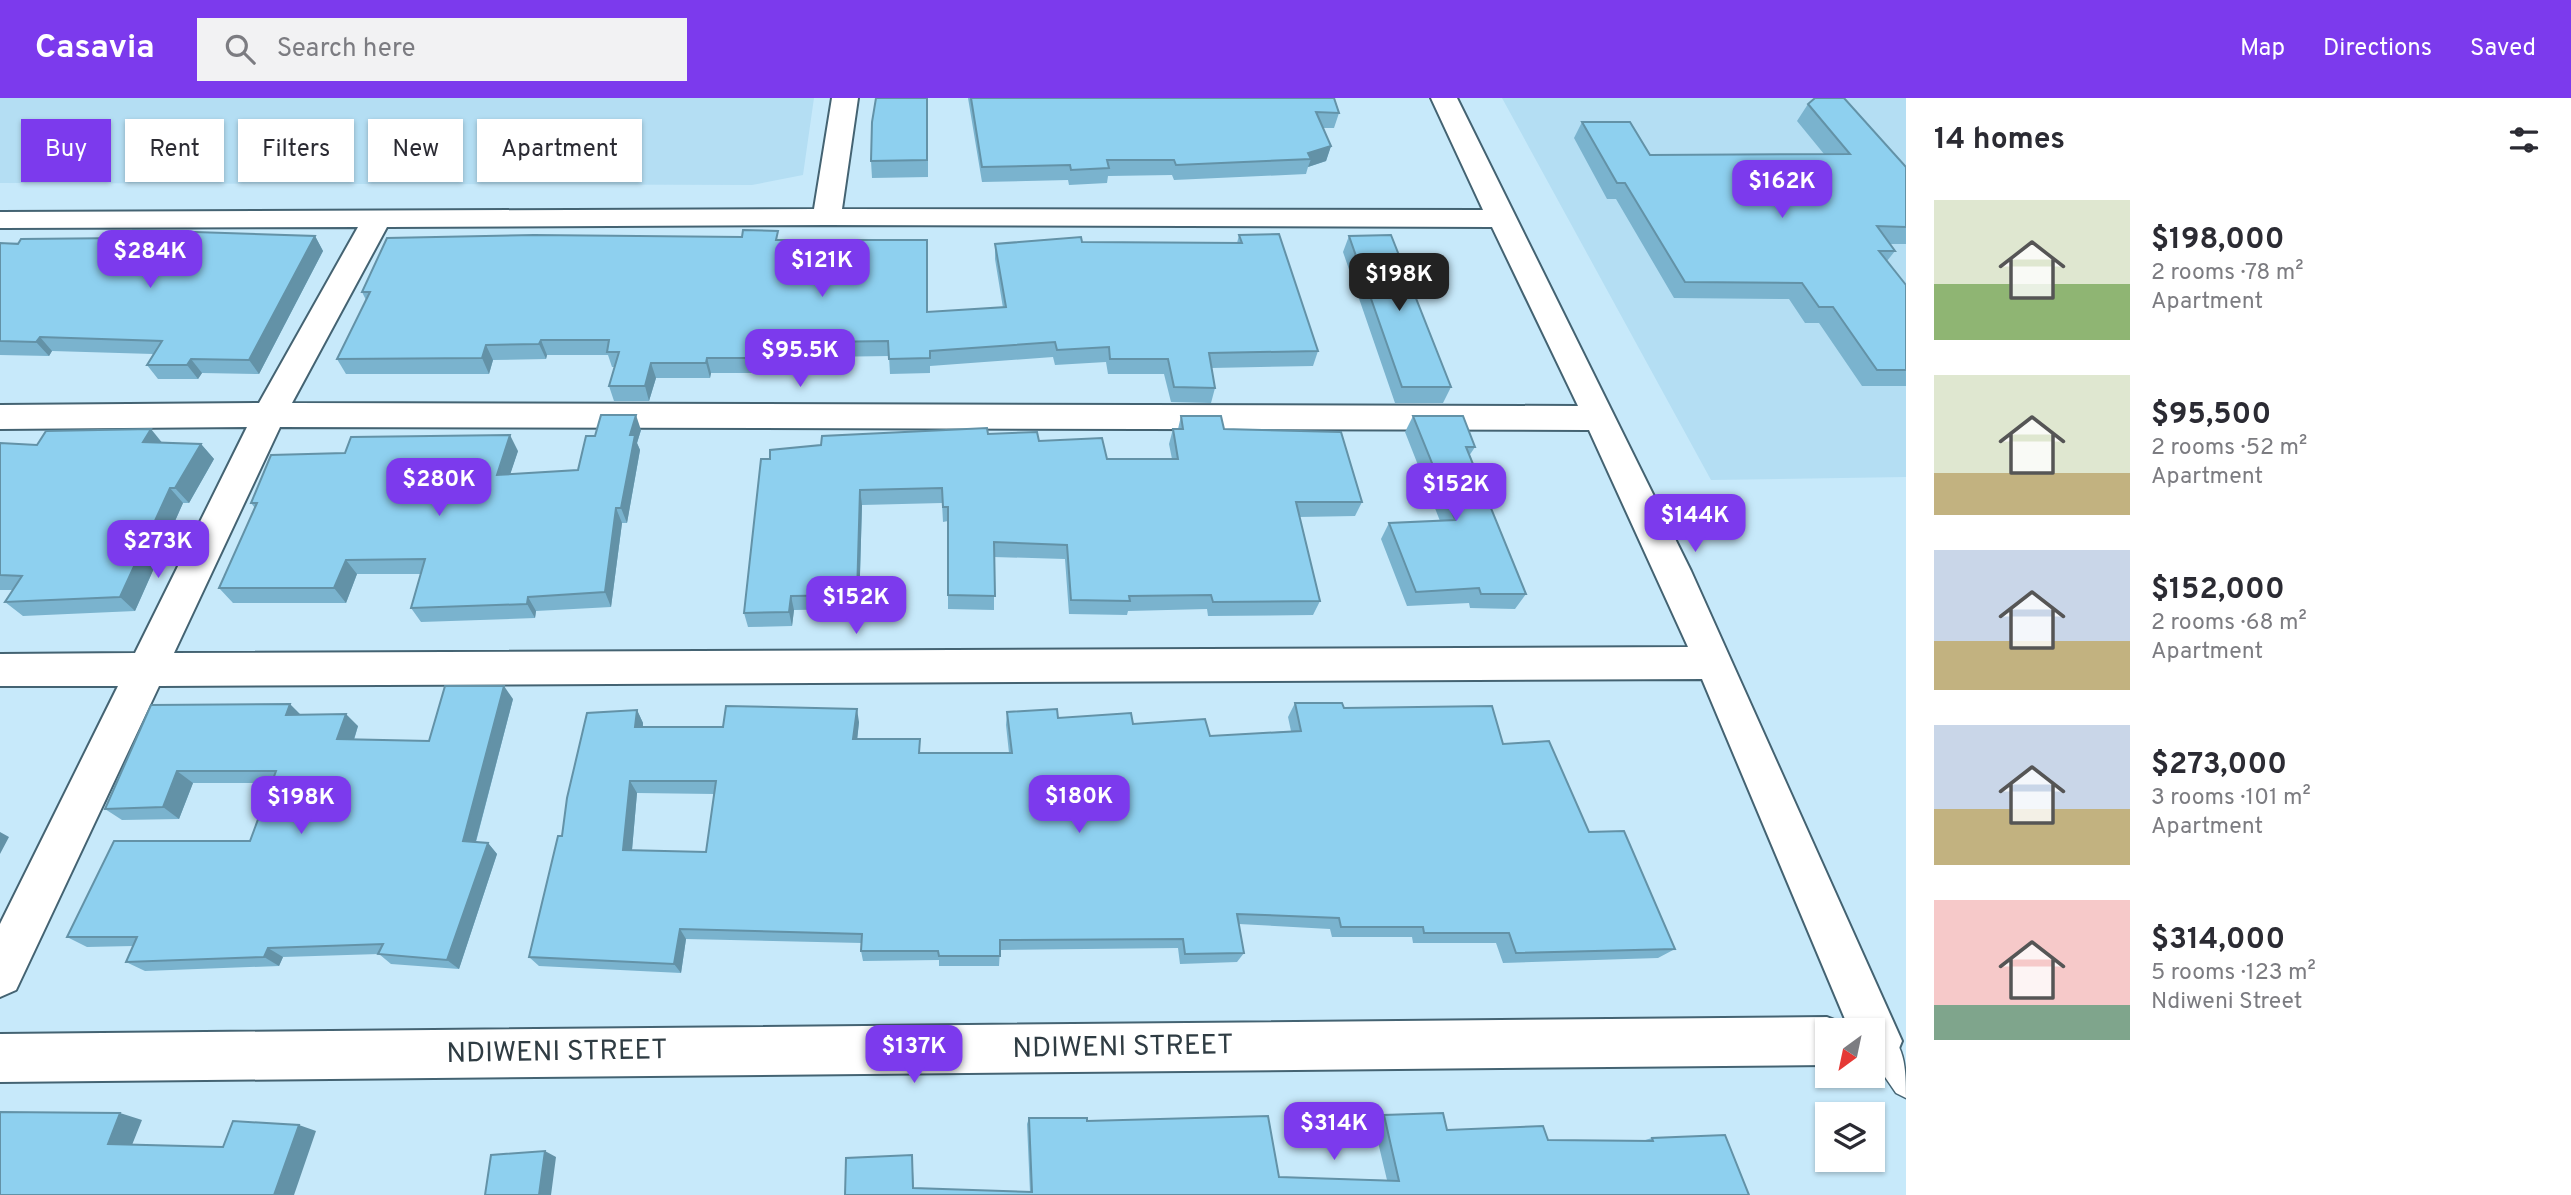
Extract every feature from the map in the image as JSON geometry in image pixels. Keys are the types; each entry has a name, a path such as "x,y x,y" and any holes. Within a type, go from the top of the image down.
{"street":[{"path":"827,217 845,98"},
{"path":"1444,98 1500,219 1600,418 1713,663 1865,1018"},
{"path":"0,974 269,415 378,217"},
{"path":"0,220 378,217 1500,219"},
{"path":"0,417 269,415 1600,418"},
{"path":"0,670 1713,663"},
{"name":"NDIWENI STREET","path":"0,1058 1815,1041"}],"lane":[{"path":"1885,1055 1906,1083"}],"shaded area":[{"path":"0,98 814,98 803,175 752,185 0,183"},
{"path":"1502,98 1906,98 1906,477 1711,480"}],"building":[{"path":"876,98 927,98 927,160 871,161"},
{"path":"971,98 1334,98 1339,113 1316,112 1331,146 1308,153 1311,159 1176,165 1174,160 1107,160 1109,168 1071,170 1070,165 982,167"},
{"path":"1815,98 1844,98 1906,167 1906,227 1877,226 1895,251 1879,251 1906,285 1906,370 1877,370 1833,307 1819,307 1802,283 1685,282 1625,183 1617,183 1582,122 1630,122 1650,155 1850,154 1808,104"},
{"path":"133,230 315,236 249,360 191,359 187,365 147,365 162,341 40,337 36,342 0,341 0,243 18,244 21,239 127,238"},
{"path":"743,230 778,231 776,240 927,240 927,312 1006,307 995,244 1081,237 1082,242 1242,243 1239,235 1279,234 1318,351 1209,353 1215,388 1174,387 1168,359 1110,359 1109,347 1057,350 1055,342 930,351 930,358 889,359 888,341 821,342 819,358 707,358 706,363 651,363 645,386 609,386 619,352 607,352 609,340 541,340 539,344 486,345 482,358 337,359 370,292 362,292 387,238 534,235 742,237"},
{"path":"1391,235 1451,387 1402,387 1349,236"},
{"path":"601,415 636,415 630,435 635,435 621,508 616,508 605,592 528,597 527,604 411,608 425,559 346,560 334,588 219,588 257,503 251,503 271,455 345,453 351,437 510,435 497,475 578,470 586,436 595,436"},
{"path":"1181,416 1221,416 1224,429 1341,432 1362,502 1296,502 1320,601 1213,602 1211,595 1129,596 1130,601 1071,600 1067,545 994,542 995,596 948,595 948,507 943,507 942,488 860,490 857,595 791,596 789,612 744,613 761,459 770,459 770,450 821,445 822,436 987,428 988,434 1037,432 1039,441 1102,438 1107,459 1178,459 1173,429 1183,429"},
{"path":"1413,416 1463,416 1475,447 1466,447 1526,594 1481,594 1479,588 1416,592 1389,523 1455,520"},
{"path":"151,429 143,442 201,444 175,488 170,488 120,597 5,602 22,576 0,575 0,443 37,445 46,431"},
{"path":"445,686 504,686 463,841 488,843 447,960 378,954 383,944 268,948 264,957 126,962 137,937 67,937 114,841 250,841 276,771 177,771 163,807 105,809 151,705 290,704 286,715 346,714 337,739 429,741"},
{"path":"1295,703 1342,703 1344,708 1492,706 1503,744 1549,741 1589,832 1624,831 1675,949 1516,953 1509,933 1424,933 1423,927 1341,927 1339,918 1237,914 1244,953 1185,954 1183,939 1000,940 1000,956 939,956 938,951 861,951 862,934 680,929 674,964 529,957 558,836 562,836 567,798 587,713 637,710 635,727 723,727 726,706 857,709 853,739 920,739 919,753 1012,753 1007,712 1057,709 1058,718 1131,713 1133,724 1205,719 1210,736 1301,731","holes":["630,781 716,781 706,852 623,850"]},
{"path":"0,1112 120,1113 108,1144 223,1147 233,1121 299,1125 274,1195 0,1195"},
{"path":"1443,1113 1447,1130 1543,1126 1548,1140 1653,1141 1652,1138 1725,1135 1749,1195 845,1195 846,1158 912,1155 913,1188 1032,1192 1029,1118 1087,1118 1087,1121 1268,1116 1279,1177 1399,1181 1384,1115"},
{"path":"545,1151 539,1195 485,1195 491,1155"}]}
